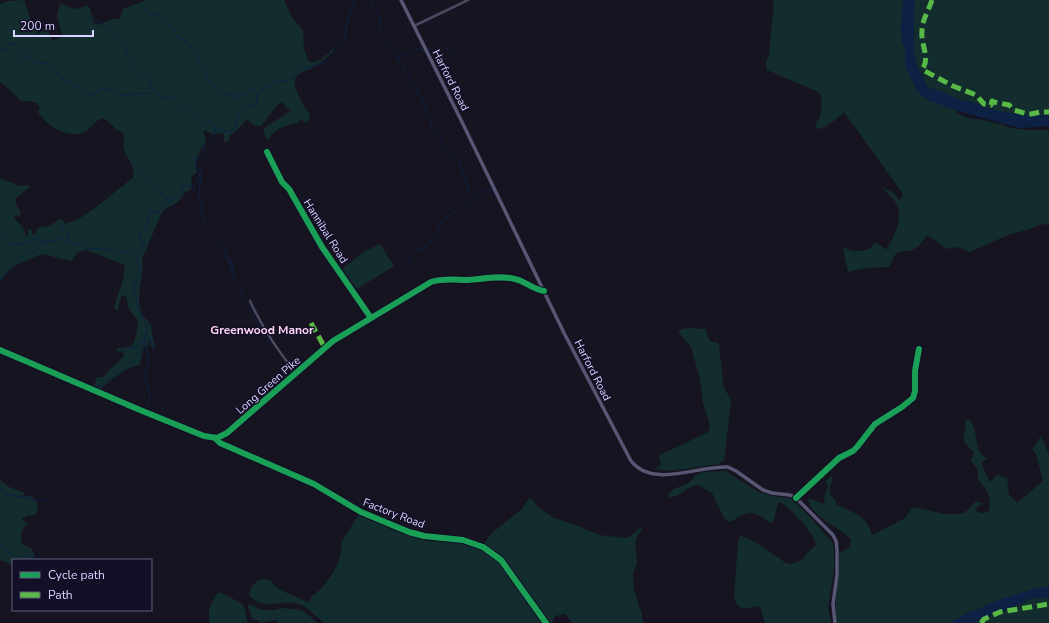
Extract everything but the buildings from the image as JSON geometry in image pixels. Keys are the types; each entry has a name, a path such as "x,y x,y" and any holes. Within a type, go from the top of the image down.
{"main road":[{"name":"Harford Road","path":"401,0 544,291 629,458 635,466 646,472 663,475 728,468 736,471 752,484 765,491 788,494 796,498 832,534 837,543 837,575 833,607 834,623"},
{"name":"Long Green Pike","path":"215,438 222,437 227,433 333,341 426,285 441,279 466,280 506,277 520,280 544,291"},
{"path":"0,350 161,419 204,436 215,438"}],"street":[{"path":"414,26 468,0"},
{"name":"Hannibal Road","path":"267,152 282,182 294,197 322,247 371,318"},
{"path":"250,301 255,314 272,342 296,373"},
{"path":"796,498 839,458 853,451 875,424 902,407 913,398 915,391 914,379 919,349"},
{"name":"Factory Road","path":"215,438 220,443 314,484 356,510 414,534 463,540 478,544 497,556 546,623"}],"green space":[{"path":"24,0 30,18 39,34 45,29 48,29 51,39 53,40 60,38 62,35 57,15 60,4 64,4 74,9 87,5 90,8 94,23 98,25 112,19 120,19 123,9 147,0 284,0 293,19 303,30 304,49 310,62 319,60 335,49 319,63 299,74 295,80 296,90 310,115 309,120 305,123 300,120 298,123 280,128 273,133 267,141 263,129 292,110 288,109 283,103 279,103 261,126 255,126 246,120 230,135 228,142 224,141 223,133 214,134 203,130 206,140 197,159 197,172 191,177 191,189 188,192 185,191 184,195 179,201 162,212 142,259 139,295 140,309 143,316 151,325 155,346 153,348 151,347 150,341 148,340 148,346 144,346 143,348 140,365 131,367 121,373 103,386 102,390 94,386 97,377 103,377 124,356 123,351 118,352 116,348 130,346 135,340 138,320 133,315 127,303 127,297 122,296 118,311 114,307 123,280 125,265 86,250 77,252 71,261 42,254 12,267 0,282 0,178 20,186 29,185 30,187 16,198 16,204 21,214 19,216 15,215 14,219 23,227 26,236 28,236 28,230 31,229 35,235 37,228 49,226 60,219 62,219 65,224 82,217 133,178 132,167 124,149 123,133 103,118 98,120 86,131 80,134 66,133 53,127 42,117 38,112 40,107 37,103 32,101 21,101 0,82 0,4 9,1"},
{"path":"774,0 1049,0 1049,125 1003,124 957,110 956,113 969,118 984,120 1012,128 1026,130 1049,130 1049,224 1038,225 1030,229 1008,235 970,252 959,247 947,249 927,236 914,249 897,253 889,267 866,268 848,272 844,247 852,251 863,251 869,249 876,242 887,249 896,231 899,212 894,200 883,188 888,191 890,190 900,200 903,194 844,112 827,126 820,129 816,128 815,125 821,110 821,95 816,91 767,70 766,62 769,56"},
{"path":"380,244 394,266 357,289 342,269 364,252"},
{"path":"682,329 706,329 708,338 711,342 717,342 719,345 724,388 731,402 724,460 715,465 675,470 660,470 655,468 661,465 660,455 708,432 710,425 703,403 700,379 691,347 678,332"},
{"path":"967,419 973,425 980,452 987,459 981,462 989,481 992,481 997,475 1007,478 1009,495 1017,503 1043,481 1036,454 1032,449 1041,436 1049,454 1049,623 836,623 839,553 850,547 851,539 819,516 810,505 808,498 824,504 825,494 828,487 826,481 831,476 833,479 830,486 830,494 837,505 863,519 870,528 872,535 905,518 912,508 924,509 944,514 957,514 965,512 977,501 984,504 977,507 976,511 981,513 988,512 990,508 989,495 978,480 978,470 971,461 974,452 964,441 965,423"},
{"path":"726,471 758,492 793,500 832,542 834,548 834,571 828,607 831,623 765,623 760,607 757,606 746,609 737,605 734,597 738,542 740,536 745,537 763,547 786,563 790,564 803,560 805,555 816,545 815,540 807,528 791,510 781,502 778,503 774,521 771,523 752,513 745,514 729,522 724,518 712,493 698,485 687,489 679,495 668,498 669,493 674,489 689,483 696,475 703,472"},
{"path":"0,480 9,487 26,493 22,496 23,497 31,496 38,507 36,515 28,515 22,519 24,522 29,523 24,527 21,533 22,544 32,549 36,559 12,559 12,565 0,560"},
{"path":"530,497 539,508 552,517 599,535 626,538 631,536 642,526 636,541 637,565 633,574 633,583 644,623 572,623 565,614 555,616 552,623 550,623 504,560 484,543 493,532 521,510"},
{"path":"359,514 384,526 411,536 428,541 455,542 478,548 492,556 504,568 541,623 324,623 302,605 285,602 266,604 260,603 249,595 251,588 256,582 267,579 277,588 309,602 312,596 322,588 333,573 338,563 342,541"},
{"path":"219,592 243,604 248,623 209,623 209,609 217,593"},
{"path":"249,604 259,609 267,610 282,608 301,610 308,614 317,623 279,623 276,620 260,623 257,620 253,620 248,607"}],"water":[{"path":"903,0 915,0 914,52 917,65 927,86 965,102 968,101 998,111 1018,115 1049,115 1049,126 1020,128 958,111 928,100 922,96 916,89 905,64 905,47 902,43 901,26"},
{"path":"1049,586 1049,597 1029,599 1024,603 973,623 950,623 965,614 996,601 1030,590"}],"waterway":[{"path":"143,8 155,16 163,16 177,36 189,43 210,82 219,92 230,96 244,96 249,89 257,93 274,83 289,80 301,69 324,63 334,54 344,41 354,0"},
{"path":"371,0 379,18 382,32 396,55"},
{"path":"90,17 113,30 120,42 125,47 127,53 126,55 140,73 152,83 152,88 155,92 161,97 164,96 167,99 174,98 181,108 188,109 192,114 202,119 206,123 210,121 216,131"},
{"path":"0,50 5,49 9,44 13,44 29,56 30,59 37,62 51,64 61,78 70,81 73,85 90,95 95,94 103,88 124,96 153,93"},
{"path":"443,47 455,52"},
{"path":"404,54 420,48 424,52"},
{"path":"428,50 432,49"},
{"path":"398,57 402,55"},
{"path":"397,56 419,94 430,117"},
{"path":"20,61 29,59"},
{"path":"237,283 223,246 202,216 202,202 199,195 201,173 196,163 196,158 203,156 204,145 208,143 217,129 219,128 224,132 230,131 236,127 236,122 242,112 258,103 256,98 260,91"},
{"path":"430,119 432,126 448,151 459,161 470,195"},
{"path":"133,164 159,187 164,197 171,201"},
{"path":"96,389 132,362 140,351 147,333 148,326 139,312 134,288 140,272 137,258 145,241 140,238 139,234 146,228 151,212 157,212 170,201 185,193 181,189 182,184 191,187 195,186 200,174"},
{"path":"408,264 415,252 424,248 432,241 444,219 486,190 491,189 494,194"},
{"path":"63,223 63,227 69,237 67,242"},
{"path":"0,233 11,244 22,244 33,238 40,241 54,241 58,236 67,243 82,246 85,250 89,248 118,251 124,254 132,250 139,253"},
{"path":"0,279 11,272 12,267 19,264 26,253 33,252 48,242"},
{"path":"228,259 231,262 233,270"},
{"path":"238,286 246,300"},
{"path":"246,302 252,314"},
{"path":"253,315 262,331"},
{"path":"147,335 151,340 154,351"},
{"path":"264,335 272,345"},
{"path":"144,410 150,398 145,377 148,358 145,339"},
{"path":"120,350 131,348 142,343"},
{"path":"69,384 81,387 93,393"},
{"path":"85,396 91,392"},
{"path":"0,489 8,495 25,497 33,500 44,500 51,505"},
{"path":"0,545 12,554 27,558 30,556 36,559 39,557"}],"marked path":[{"path":"932,0 922,26 922,37 926,57 923,70 953,86 976,95 984,104 991,105 992,101 1009,105 1014,110 1027,114 1049,112"},
{"path":"311,323 325,348"},
{"path":"981,623 984,619 1000,612 1049,604"}],"cycle path":[{"path":"267,152 282,182 289,189 322,247 371,318"},
{"path":"0,350 204,436 217,438 227,433 333,341 431,282 503,277 519,280 544,291"},
{"path":"796,498 839,458 853,451 875,424 902,407 913,398 915,391 915,371 919,349"},
{"path":"215,438 220,443 314,484 361,512 409,532 424,536 463,540 483,547 501,560 546,623"}],"district":[{"name":"Greenwood Manor","path":"262,330"}]}
